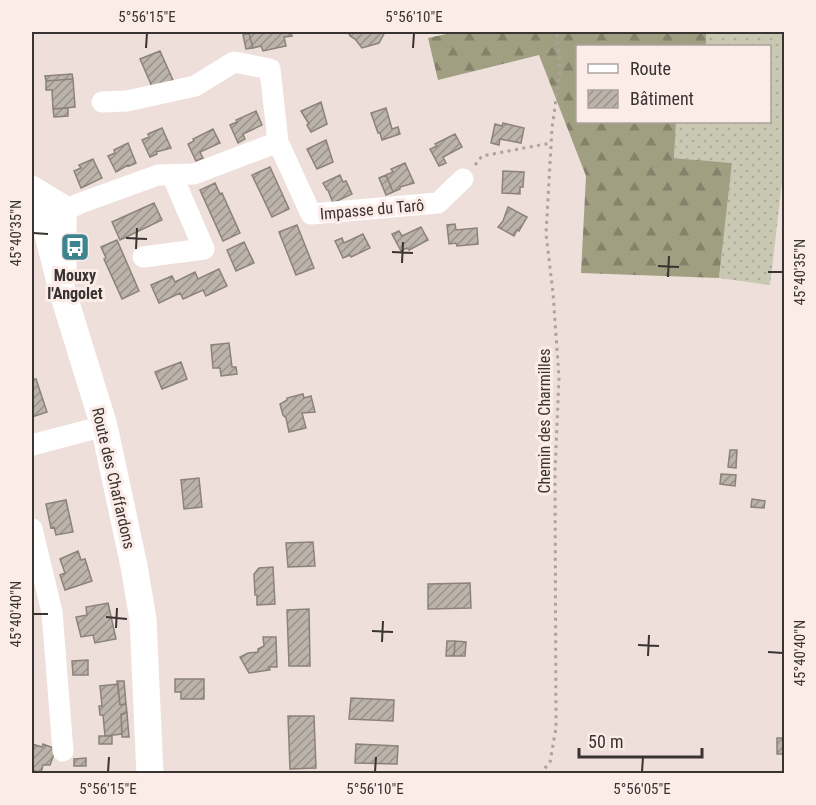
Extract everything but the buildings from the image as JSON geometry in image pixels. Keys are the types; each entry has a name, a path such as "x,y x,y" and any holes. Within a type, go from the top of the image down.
{"main road":[{"path":"47,208 66,303 76,338"},
{"path":"47,208 76,338"},
{"name":"Route des Chaffardons","path":"76,338 128,540 143,620 150,774"}],"street":[{"path":"47,208 158,175 194,174 278,142 270,69 234,62 195,86 127,102 102,102"},
{"name":"Impasse du Tarô","path":"278,142 311,214 438,203 463,178"},
{"path":"143,257 204,249 172,175"},
{"path":"32,445 98,428"},
{"path":"32,529 52,612 63,751"}],"path":[{"name":"Chemin des Charmilles","path":"540,774 550,762 556,728 555,472 559,377 546,234 551,143 560,70 555,32"},
{"path":"463,178 482,156 551,143"}],"green space":[{"path":"455,32 706,32 706,45 576,45 576,123 676,123 674,158 732,163 719,278 581,273 586,176 539,55 438,80 428,38"},
{"path":"706,32 784,32 784,166 770,285 719,278 732,163 674,158 676,123 771,123 771,45 706,45"}],"place":[{"name":"Mouxy l'Angolet","path":"75,247"}]}
